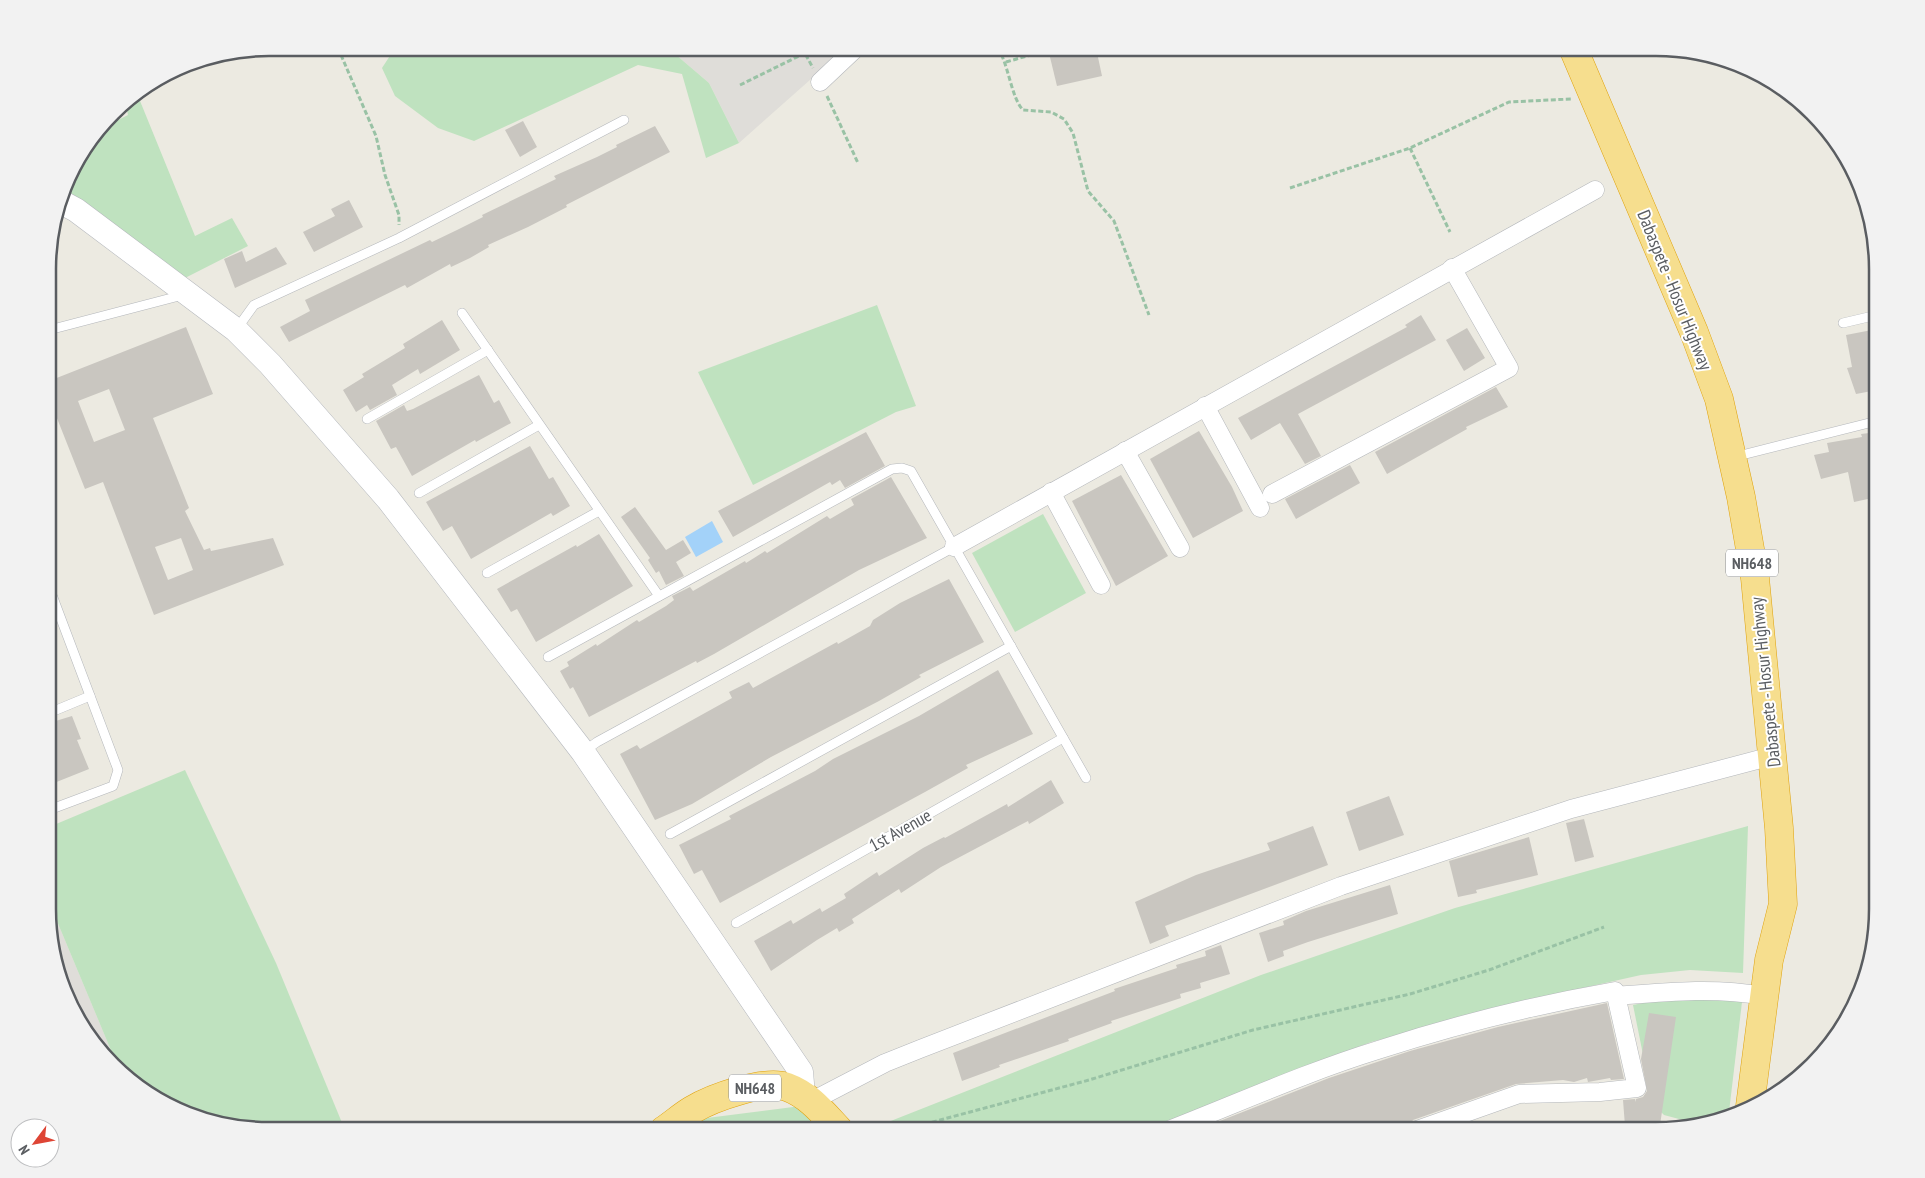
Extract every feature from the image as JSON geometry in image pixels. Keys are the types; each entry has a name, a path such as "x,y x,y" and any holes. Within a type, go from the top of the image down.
{"highway":[{"name":"Dabaspete - Hosur Highway","path":"1576,56 1694,332 1719,400 1755,578 1772,756 1783,904 1769,960 1751,1100"},
{"name":"NH648","path":"676,1122 693,1110 733,1092 785,1086 808,1098 831,1122"}],"street":[{"path":"820,82 848,56"},
{"path":"954,547 1595,190"},
{"path":"67,205 76,210 236,330 270,364 388,499 583,752 801,1072 808,1098 894,1060 1341,886 1571,809 1772,756"},
{"path":"1272,494 1509,368 1452,268"},
{"path":"1205,406 1260,508"},
{"path":"1126,451 1180,548"},
{"path":"1051,492 1101,585"},
{"path":"1616,996 1686,990 1734,991 1764,996"},
{"path":"1190,1122 1377,1050 1471,1023 1564,1000 1615,991 1636,1088 1600,1092 1519,1094 1440,1122"}],"lane":[{"path":"236,330 254,305 399,238 624,120"},
{"path":"56,328 188,294"},
{"path":"462,313 659,596"},
{"path":"1843,323 1869,317"},
{"path":"367,419 488,350"},
{"path":"1732,458 1869,423"},
{"path":"420,493 539,425"},
{"path":"548,657 892,468 902,468 911,471 1086,778"},
{"path":"487,573 599,510"},
{"path":"583,752 597,742 954,547"},
{"path":"56,610 118,770 113,786 56,807"},
{"path":"670,834 1011,646"},
{"path":"56,710 90,696"},
{"name":"1st Avenue","path":"736,922 1063,738"}],"path":[{"path":"341,56 376,136 385,175 399,215 399,238"},
{"path":"740,85 799,56"},
{"path":"807,56 858,164"},
{"path":"1003,56 1006,62 1017,104 1023,110 1051,112 1064,119 1073,133 1088,191 1114,221 1149,315"},
{"path":"1006,62 1027,56"},
{"path":"1290,188 1410,148 1509,102 1566,100 1592,92"},
{"path":"1410,148 1450,232"},
{"path":"933,1122 1089,1080 1253,1030 1410,994 1489,970 1604,927"}],"shaded area":[{"path":"677,56 837,56 739,143 709,83"},
{"path":"57,921 111,1051 92,1027 72,990 60,950"}],"green space":[{"path":"390,56 677,56 709,83 739,143 706,158 682,74 638,65 474,141 438,128 395,96 382,68"},
{"path":"140,100 195,236 232,218 248,246 185,278 70,193 78,175 100,140 118,120 128,115 127,111"},
{"path":"877,305 916,406 896,412 753,485 698,372"},
{"path":"1043,514 1086,593 1015,632 972,553"},
{"path":"185,770 276,963 342,1122 269,1122 228,1118 214,1114 188,1106 151,1086 129,1069 111,1051 57,921 56,824"},
{"path":"1748,826 1743,973 1690,970 1641,975 1569,991 1371,1042 1165,1122 888,1122 1261,975 1455,908"},
{"path":"1683,995 1742,1002 1729,1108 1683,1120 1664,1115 1653,1104 1633,1005"},
{"path":"801,1106 816,1122 696,1122 699,1119"}],"water":[{"path":"712,521 723,542 696,557 685,537"}],"building":[{"path":"1050,56 1098,56 1102,76 1057,86"},
{"path":"523,121 537,147 520,157 505,130"},
{"path":"655,126 670,152 566,205 567,207 528,227 488,245 489,247 470,258 451,267 450,264 407,288 405,285 289,342 280,327 310,311 305,300 430,240 432,242 457,230 483,217 482,215 556,179 554,176 597,157 617,147 616,145"},
{"path":"349,200 363,227 314,252 303,232 335,216 331,209"},
{"path":"276,247 287,264 235,288 224,259 242,251 246,262"},
{"path":"1421,315 1436,340 1298,414 1321,456 1305,464 1280,423 1251,440 1238,418 1407,327 1405,325"},
{"path":"442,320 460,350 420,374 418,369 392,385 397,395 370,410 367,405 356,412 343,390 364,377 362,374 405,348 403,344"},
{"path":"186,327 213,394 153,418 189,508 185,511 204,550 210,548 211,551 273,538 284,565 154,615 103,482 85,489 56,416 56,378","holes":["109,389 125,430 94,442 78,401","181,538 193,570 168,580 155,547"]},
{"path":"1467,328 1485,358 1464,371 1446,340"},
{"path":"1869,331 1869,392 1856,394 1847,368 1852,367 1846,335"},
{"path":"479,375 494,403 499,400 511,423 476,442 475,440 412,476 396,447 391,449 376,421 404,405 407,411 413,409"},
{"path":"1496,387 1508,407 1466,427 1467,429 1387,474 1375,452"},
{"path":"1199,431 1232,487 1243,511 1193,538 1150,459"},
{"path":"866,432 885,466 845,488 840,480 832,485 830,482 733,537 718,511"},
{"path":"1869,433 1869,499 1854,502 1848,472 1821,479 1814,455 1829,452 1827,443 1862,437 1861,434"},
{"path":"530,446 549,479 553,477 570,506 553,516 551,513 471,559 452,526 443,531 426,502"},
{"path":"1350,465 1360,483 1296,519 1285,499"},
{"path":"1121,475 1168,556 1116,586 1072,501"},
{"path":"891,477 927,538 859,570 714,654 697,663 696,661 589,717 573,687 570,689 560,671 569,666 567,662 596,644 597,646 637,620 639,622 666,606 674,600 672,596 690,587 693,591 745,561 746,563 765,551 767,553 827,516 830,519 854,505 851,499"},
{"path":"635,507 666,550 683,540 691,553 676,562 684,576 666,585 659,571 656,573 648,560 650,558 621,517"},
{"path":"599,534 633,586 536,642 517,609 511,612 497,589"},
{"path":"949,579 984,642 919,675 921,677 879,701 771,757 692,804 655,820 620,754 637,745 640,749 732,698 729,692 749,682 753,688 837,642 838,644 870,626 873,620 900,603"},
{"path":"998,670 1033,734 966,765 968,768 720,903 702,870 694,874 679,845 731,819 729,816 815,771 833,759 919,716"},
{"path":"72,716 81,739 77,740 89,769 56,782 56,721"},
{"path":"1051,780 1064,803 1029,824 1028,821 941,867 901,893 899,889 852,919 854,923 839,932 837,928 771,971 754,941 791,920 793,924 820,908 822,912 846,898 844,894 877,872 879,876 923,848 1007,804 1008,807"},
{"path":"1389,796 1404,835 1359,851 1346,812"},
{"path":"1584,819 1594,857 1575,862 1566,823"},
{"path":"1313,826 1328,865 1165,926 1169,936 1150,944 1135,902 1196,875 1270,850 1267,843"},
{"path":"1529,837 1538,875 1476,890 1477,893 1458,897 1449,861"},
{"path":"1390,885 1398,914 1283,951 1284,956 1268,962 1259,933 1284,925 1283,921 1306,911"},
{"path":"1221,945 1230,974 1200,983 1201,988 1180,994 1181,998 1111,1021 1112,1023 1068,1039 1069,1041 999,1065 1000,1067 962,1081 953,1053 1115,991 1114,989 1177,968 1176,965 1206,956 1205,951"},
{"path":"1607,1003 1624,1079 1611,1080 1610,1078 1588,1082 1587,1078 1574,1082 1563,1080 1516,1084 1412,1122 1217,1122 1329,1078 1410,1051 1498,1027"},
{"path":"1649,1013 1676,1017 1660,1122 1625,1122 1623,1100 1635,1099 1636,1102 1636,1099 1643,1097 1647,1091 1641,1059"}]}
